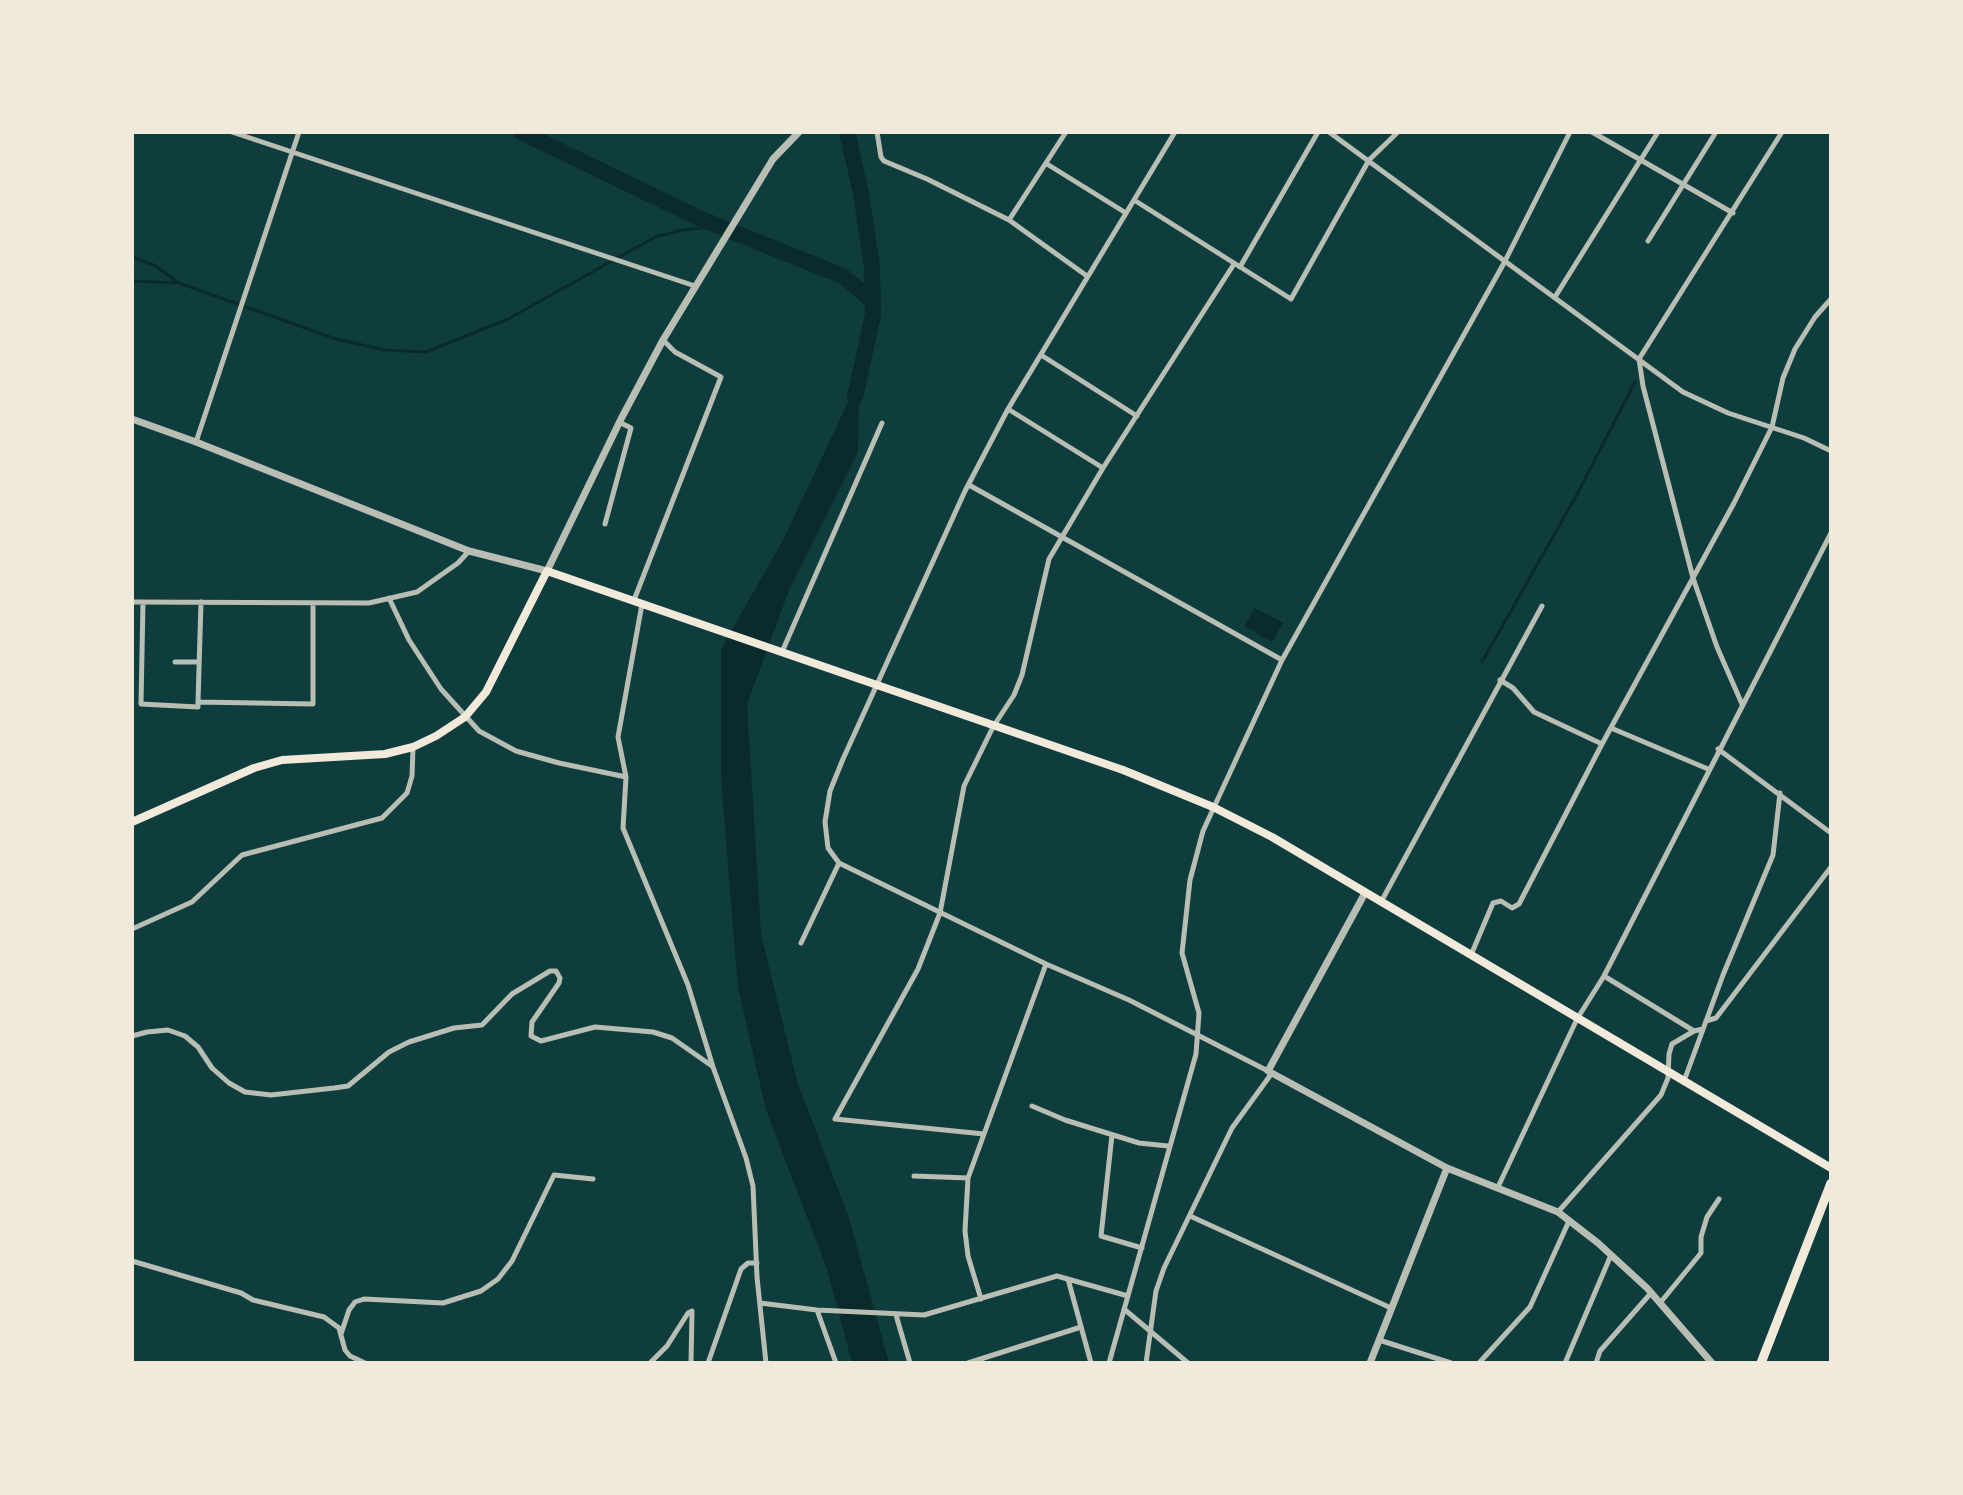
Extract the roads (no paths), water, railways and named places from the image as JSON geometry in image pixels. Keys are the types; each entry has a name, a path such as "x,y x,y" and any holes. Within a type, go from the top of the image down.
{"highway":[{"path":"1761,1363 1831,1183"}],"main road":[{"path":"132,822 254,768 282,760 385,754 413,747 436,736 465,717 486,692 547,571 1123,770 1213,807 1272,837 1831,1168"}],"street":[{"path":"232,132 695,286"},
{"path":"196,442 299,132"},
{"path":"877,132 884,161 1009,220 1087,276"},
{"path":"1009,220 1066,132"},
{"path":"1175,132 1008,409 969,485 835,780 826,806 828,848 839,863 1046,964 1200,1034 1447,1168 1558,1212 1651,1293 1712,1363"},
{"path":"984,1134 835,1119 918,969 940,913 964,786 1022,675 1049,559 1103,468 1237,266 1318,132"},
{"path":"1329,132 1683,392 1728,413 1804,438 1831,451"},
{"path":"1134,200 1291,299 1369,160 1398,132"},
{"path":"1109,1363 1200,1034 1199,1013 1182,953 1190,880 1203,831 1282,660 1504,263 1570,132"},
{"path":"1592,132 1733,213"},
{"path":"1555,297 1658,132"},
{"path":"1648,241 1716,132"},
{"path":"1742,705 1717,647 1693,578 1643,386 1639,359 1782,132"},
{"path":"132,419 469,551 547,571 619,422 663,340 773,159 795,133"},
{"path":"1047,164 1126,213"},
{"path":"1471,956 1493,903 1501,901 1512,908 1519,904 1772,427 1783,378 1795,349 1815,317 1831,299"},
{"path":"663,340 675,352 721,377 638,603 618,737 626,777 623,828 688,985 753,1186 766,1363"},
{"path":"1041,355 1137,416"},
{"path":"1008,409 1103,468"},
{"path":"605,524 631,428 619,422"},
{"path":"782,652 882,423"},
{"path":"969,485 1282,660"},
{"path":"1498,1187 1577,1019 1604,976 1831,533"},
{"path":"132,602 369,603 417,592 458,563 469,551"},
{"path":"389,598 417,652 441,689 479,731 516,751 626,777"},
{"path":"143,602 141,704 198,707 201,602"},
{"path":"198,702 313,704 313,603"},
{"path":"1381,902 1542,606"},
{"path":"175,662 199,662"},
{"path":"1500,680 1513,688 1534,712 1602,744"},
{"path":"1611,728 1708,769"},
{"path":"132,929 192,902 242,855 382,818 407,793 412,776 413,747"},
{"path":"1718,749 1831,833"},
{"path":"1684,1081 1773,855 1780,793"},
{"path":"801,943 839,863"},
{"path":"1706,1021 1716,1018 1831,867"},
{"path":"1146,1363 1156,1291 1190,1216 1232,1128 1270,1072 1365,893"},
{"path":"981,1299 968,1256 965,1231 968,1178 1046,964"},
{"path":"132,1036 168,1030 185,1036 198,1047 212,1068 245,1092 271,1095 348,1086 389,1052 409,1042 454,1028 482,1025 512,994 550,971 556,971 560,978 532,1022 531,1036 541,1041 595,1027 653,1032 672,1038 713,1067"},
{"path":"1604,976 1694,1031"},
{"path":"1558,1212 1661,1095 1669,1073 1672,1044 1703,1029"},
{"path":"1032,1106 1065,1120 1139,1143 1168,1146"},
{"path":"1112,1135 1101,1236 1142,1248"},
{"path":"1370,1363 1447,1168"},
{"path":"341,1334 349,1310 355,1302 364,1299 443,1303 481,1291 498,1279 512,1261 554,1175 593,1179"},
{"path":"914,1176 968,1178"},
{"path":"1660,1303 1701,1253 1701,1237 1707,1217 1719,1199"},
{"path":"1190,1216 1391,1308"},
{"path":"1479,1363 1530,1307 1569,1221"},
{"path":"1565,1363 1611,1255"},
{"path":"132,1261 241,1293 253,1300 324,1317 339,1328 345,1350 350,1356 365,1363"},
{"path":"708,1363 741,1269 748,1263 757,1263"},
{"path":"760,1303 817,1310 924,1315 1057,1276 1128,1296"},
{"path":"1068,1278 1091,1363"},
{"path":"1596,1363 1600,1351 1651,1293"},
{"path":"1124,1309 1188,1363"},
{"path":"817,1310 836,1363"},
{"path":"650,1363 667,1346 692,1311 691,1363"},
{"path":"893,1315 910,1363"},
{"path":"968,1363 1081,1327"},
{"path":"1378,1340 1451,1363"}],"water":[{"path":"859,379 858,452 789,590 747,704 761,934 797,1081 849,1218 889,1363 852,1363 827,1269 766,1110 738,988 721,778 721,649 782,542"},
{"path":"1255,608 1283,623 1272,642 1244,626"}],"waterway":[{"path":"521,132 701,219 843,276 873,302"},
{"path":"847,132 861,193 872,267 873,315 855,397"},
{"path":"132,257 154,265 179,283 336,339 385,350 426,352 508,319 655,237 719,226"},
{"path":"132,281 176,283"},
{"path":"1482,662 1575,498 1635,382"}]}
